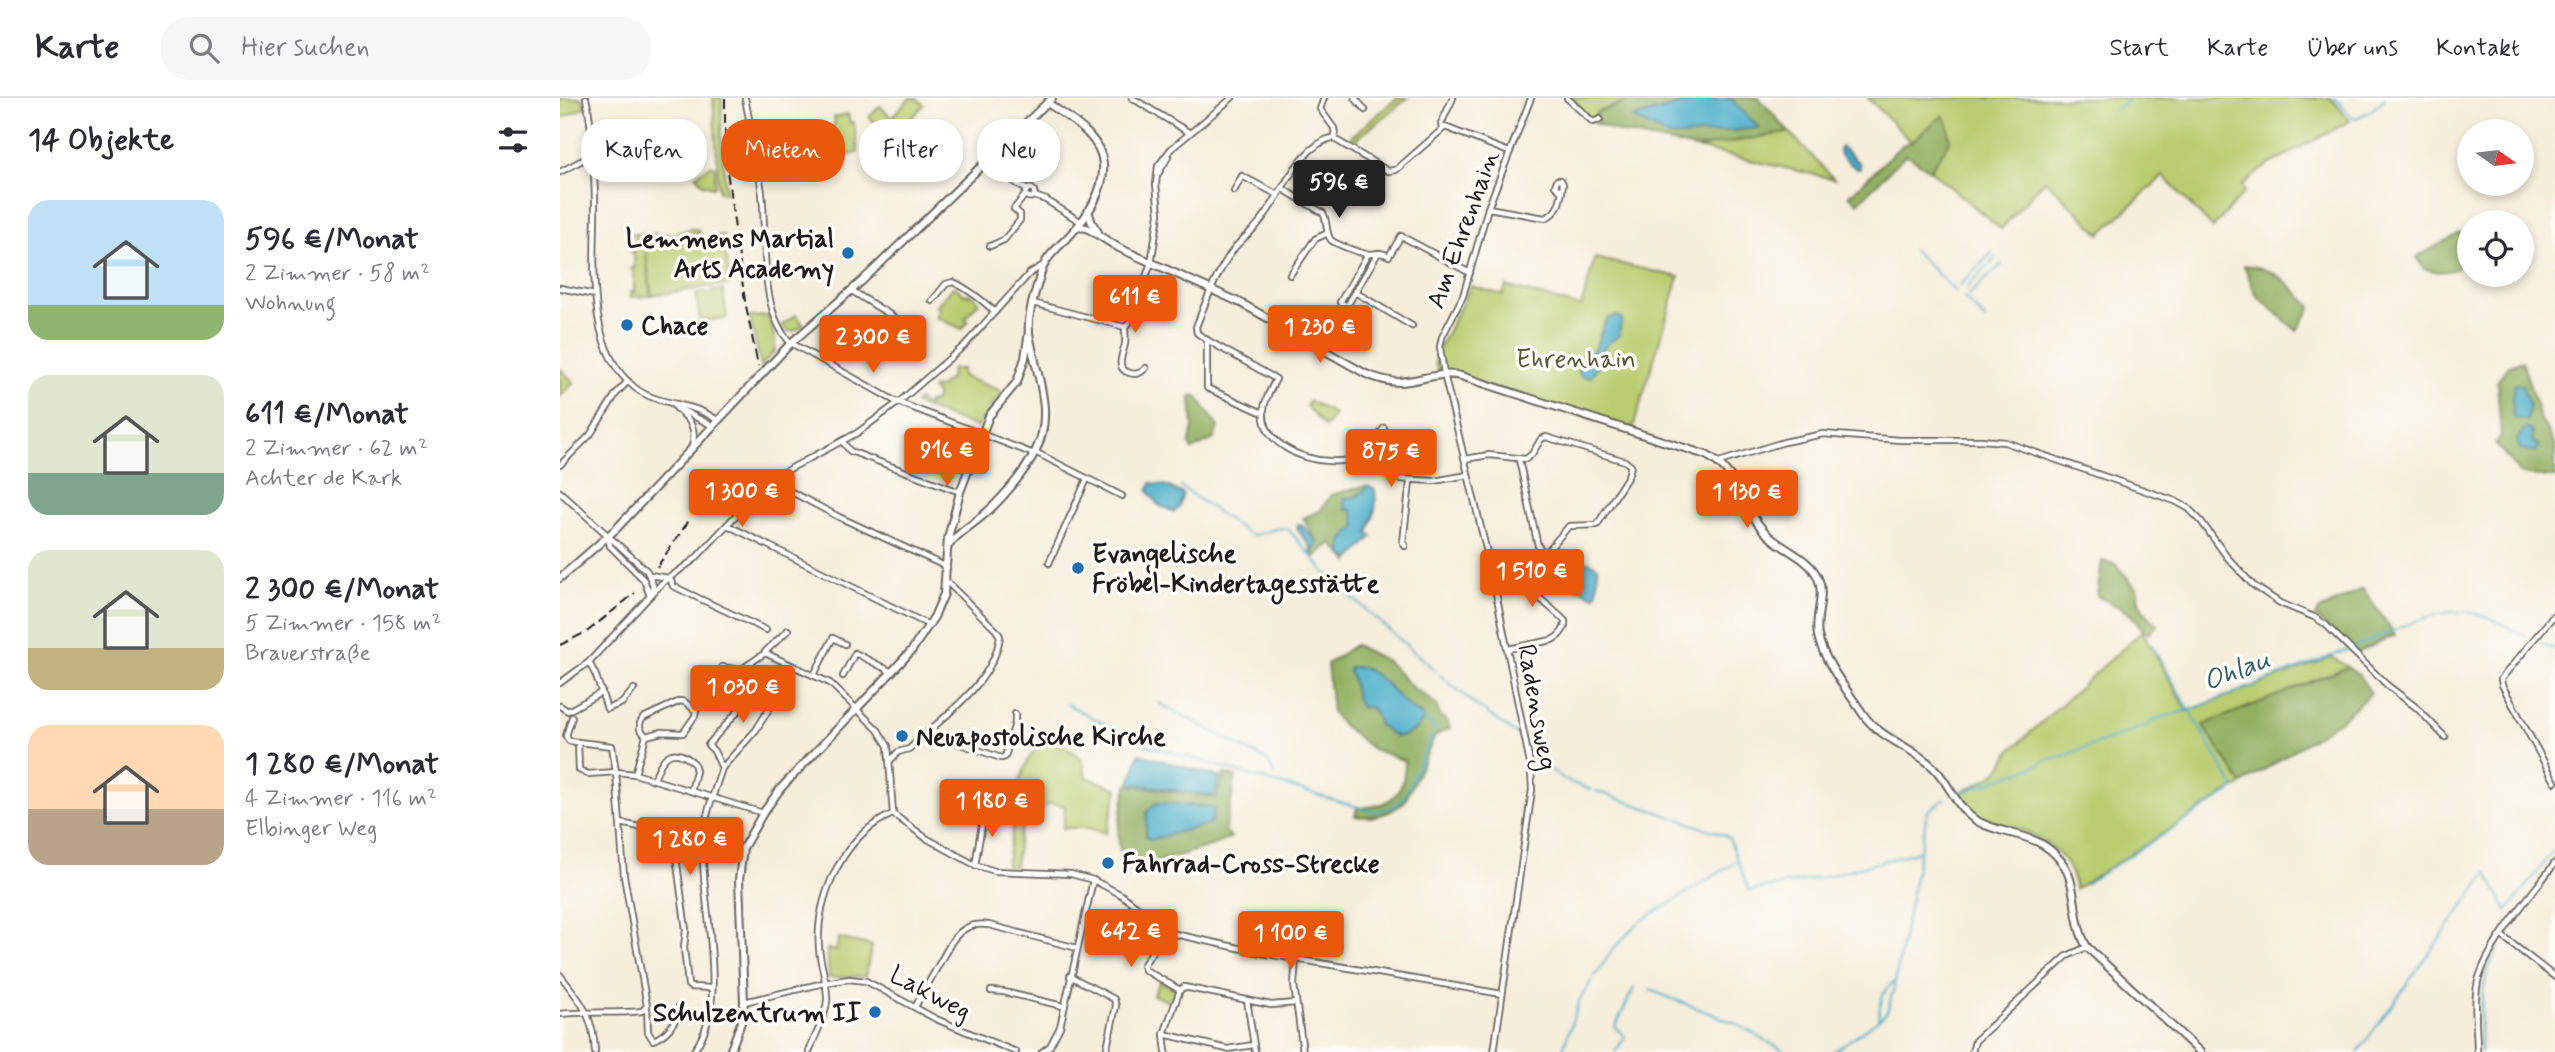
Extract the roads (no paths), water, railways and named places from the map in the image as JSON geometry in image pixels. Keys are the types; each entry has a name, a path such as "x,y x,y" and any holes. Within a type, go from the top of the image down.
{"main road":[{"path":"560,578 608,537 791,343 851,290 1047,100 1088,134 1101,153 1101,184 1079,225 1042,266 1024,362 1012,390 989,416 960,492 950,532 946,581 939,607 929,625 892,672 780,788 743,848 740,863 744,1002 742,1020 730,1052"},
{"path":"1088,211 1091,223 1099,234"},
{"path":"1079,225 1099,234 1119,248 1210,288 1366,374 1399,382 1444,374 1461,376 1706,455 1718,462 1728,471 1759,525 1804,561 1819,580 1821,590 1818,637 1825,654 1865,716 1877,730 1935,769 1956,802 1976,820 2030,837 2062,862 2068,873 2077,926 2087,947 2200,1052"},
{"path":"947,550 957,536 993,507 1035,453 1042,430 1045,400 1029,331"},
{"path":"1024,362 1032,357 1036,359"},
{"path":"950,532 957,536"}],"street":[{"path":"746,98 762,195 769,301 774,320 782,335 791,343 899,402 1035,453 1122,496"},
{"path":"1132,98 1190,132"},
{"path":"1146,368 1142,372 1132,374 1121,365 1120,357 1126,340 1125,327 1129,323 1151,263 1159,214 1157,174 1162,159 1232,98"},
{"path":"1324,98 1320,109 1334,128 1336,140 1388,171 1396,170 1445,127 1509,152"},
{"path":"1355,98 1365,110"},
{"path":"1442,130 1441,124 1452,98"},
{"name":"Am Ehrenhain","path":"1444,374 1440,347 1442,337 1463,296 1488,208 1531,98"},
{"path":"1567,98 1592,122 1600,120"},
{"path":"586,99 588,119"},
{"path":"1335,137 1326,139 1309,151 1259,224 1234,248 1210,288 1196,327 1197,333 1207,340 1276,379 1266,398 1263,413 1276,440 1291,452 1309,459 1328,461 1378,457"},
{"path":"1157,174 1177,145"},
{"path":"560,172 581,161"},
{"path":"1234,191 1242,176 1278,195"},
{"path":"594,182 595,295 605,343 628,382 643,393 716,424"},
{"path":"1014,182 1029,198 1034,196 1046,200 1079,225"},
{"path":"1283,189 1323,213 1333,242 1368,254 1389,256 1401,236 1470,273"},
{"path":"989,246 1004,240 1020,220 1020,214 1014,209 1026,192"},
{"path":"1488,208 1545,218 1559,207 1562,192"},
{"path":"1290,275 1315,239 1328,233"},
{"path":"1368,254 1340,302 1347,306 1378,253"},
{"path":"608,537 610,546 644,580 653,584 670,578 695,559 769,480 857,433 899,402 959,351 1030,273 1042,266"},
{"path":"932,301 946,285 953,282 974,293 995,312"},
{"path":"560,288 595,295"},
{"path":"851,290 916,331"},
{"path":"1355,292 1412,326"},
{"path":"1033,303 1125,327"},
{"path":"1207,340 1207,388 1263,413"},
{"name":"Radensweg","path":"1444,374 1508,649 1531,769 1532,790 1494,1052"},
{"path":"560,465 590,435 616,394 628,382"},
{"path":"663,401 706,413 716,424"},
{"path":"671,405 687,418 694,428 691,451"},
{"path":"1384,428 1377,441 1378,457 1399,479 1434,481 1468,475"},
{"path":"1718,462 1805,436 1823,434 1900,440 1981,440 2005,442 2167,497 2188,508 2202,521 2227,557 2253,585 2280,603 2314,617 2387,685 2407,698 2445,737"},
{"path":"1465,459 1489,455 1526,458 1532,454 1541,439 1546,437 1625,461 1631,466 1628,476 1597,525 1569,526 1529,570 1526,583 1531,592 1565,621 1565,628 1556,638 1508,649"},
{"path":"842,441 850,451 960,492"},
{"path":"1518,459 1538,545 1544,552"},
{"path":"1049,564 1087,479"},
{"path":"769,480 829,512 947,567"},
{"path":"1405,546 1403,542 1410,481"},
{"path":"560,492 650,575 662,581"},
{"path":"727,525 929,625"},
{"path":"649,594 653,584 650,575"},
{"path":"670,578 673,586 766,630"},
{"path":"644,580 649,594"},
{"path":"560,683 589,662 662,581"},
{"path":"889,762 898,752 909,749 976,684 991,664 1000,636 946,581"},
{"path":"2555,614 2502,675 2502,685 2555,782"},
{"path":"722,667 740,670 765,653 788,630"},
{"path":"814,675 833,638 845,644"},
{"path":"765,653 830,683 878,730 888,746 898,752"},
{"path":"843,676 855,653 892,672"},
{"path":"589,662 607,709 622,703 634,689"},
{"path":"693,1052 709,1022 711,988 712,962 703,839 722,768 756,730 777,696 779,690 775,685 760,678 753,680 746,689 739,710 708,745 722,768"},
{"path":"560,706 568,711 602,692"},
{"path":"680,701 696,711 682,733 662,732 646,736 640,729 643,718 680,701"},
{"path":"931,729 949,740 1001,758 1005,757 1015,714"},
{"path":"572,717 566,736 569,741 612,746 624,876 647,1006 649,1037 653,1040 666,1033 678,1015 679,1006"},
{"path":"635,774 646,736"},
{"path":"578,743 579,770 588,774 635,774 763,813"},
{"path":"888,746 894,814 926,838 975,864 995,872 1071,874 1093,880 1120,894 1175,934 1195,939 1502,994"},
{"path":"654,780 662,761 673,753 694,763 696,771 691,791"},
{"path":"809,1052 827,1002 819,947 819,927 830,883 841,862 861,836 894,814"},
{"path":"975,864 982,825 978,816"},
{"path":"620,823 664,832 674,842 685,930 688,985 711,988"},
{"path":"2477,1052 2479,978 2502,936 2555,863"},
{"path":"1042,1052 1056,1037 1093,880"},
{"path":"915,1007 953,941 960,931 968,926 977,923 989,925 1077,948"},
{"path":"1167,928 1143,966 1145,970 1180,990"},
{"path":"2502,936 2555,976"},
{"path":"1972,1052 1975,1041 2067,956 2087,947"},
{"path":"1296,959 1294,985 1303,1052"},
{"path":"560,975 587,1011 593,1029 595,1052"},
{"path":"1070,976 1114,999 1116,1006 1106,1052"},
{"name":"Lakweg","path":"744,1002 849,979 872,982 936,1019 1004,1050 1016,1052"},
{"path":"1166,1052 1164,1034 1180,990 1188,987 1276,1006 1296,1003"},
{"path":"991,992 1004,992 1063,1006"},
{"path":"1247,1000 1255,1052"},
{"path":"560,1014 587,1011 632,1012 642,1011 647,1006"},
{"path":"1164,1034 1227,1049 1254,1045"}],"water":[{"path":"1703,98 1731,99 1759,128 1670,137 1633,118"},
{"path":"1842,147 1860,164 1860,169 1855,168 1839,153"},
{"path":"1616,316 1622,318 1619,335 1601,350 1601,361 1591,377 1583,377 1577,371 1579,364 1595,348 1607,319"},
{"path":"2515,384 2522,385 2529,405 2527,420 2513,418 2512,397"},
{"path":"2525,429 2531,430 2533,443 2539,445 2536,452 2520,449 2517,439"},
{"path":"1151,483 1167,486 1183,494 1179,508 1174,512 1158,505 1148,491"},
{"path":"1369,486 1375,490 1375,510 1368,534 1372,537 1350,560 1342,553 1342,541 1356,526 1352,510 1346,510 1344,498 1357,497"},
{"path":"1298,524 1318,542 1311,555 1311,547 1297,529"},
{"path":"1582,561 1598,567 1597,593 1594,596 1562,581 1565,570"},
{"path":"1358,667 1376,675 1406,704 1422,715 1423,720 1418,726 1406,735 1397,736 1379,725 1375,712 1370,707 1362,708 1357,699 1349,668"},
{"path":"1139,754 1220,777 1214,796 1130,783"},
{"path":"1154,804 1210,807 1214,809 1213,820 1208,824 1150,840 1146,836 1147,812"}],"waterway":[{"path":"2115,110 2130,98"},
{"path":"2335,98 2354,119 2371,111 2385,98"},
{"path":"1913,250 1955,291"},
{"path":"1959,286 1992,253"},
{"path":"1967,287 1997,257"},
{"path":"1968,294 2002,264"},
{"path":"1964,298 1985,319"},
{"path":"1181,487 1247,533"},
{"path":"1250,535 1278,528 1288,529 1332,580 1436,671"},
{"name":"Ohlau","path":"2353,648 2424,618 2454,612 2483,616 2528,637"},
{"name":"Ohlau","path":"2540,643 2555,649"},
{"path":"2085,884 2235,789 2152,645"},
{"name":"Ohlau","path":"1957,794 2347,650"},
{"path":"1440,675 1520,737"},
{"path":"1159,703 1268,761 1275,776"},
{"path":"1067,704 1133,739"},
{"path":"1423,720 1430,723"},
{"path":"1431,724 1435,731"},
{"path":"1140,743 1375,812 1394,806 1403,798 1432,736"},
{"path":"1538,761 1567,781 1591,790"},
{"path":"1596,791 1725,835 1729,838 1749,891 1823,877 1920,851"},
{"name":"Ohlau","path":"1833,1052 1878,1020 1884,993 1895,982 1928,811 1945,799"},
{"path":"2358,1052 2487,873 2507,911 2555,849"},
{"path":"1595,976 1613,949 1638,923 1736,862"},
{"path":"2506,934 2540,886"},
{"path":"2480,1052 2484,985 2492,959 2499,947"},
{"path":"1562,1052 1579,1001 1592,980"},
{"path":"1879,1019 1887,1012 1895,984"},
{"path":"1615,1052 1625,1037 1615,1027 1634,988"},
{"path":"1650,990 1735,1023 1786,1052"}],"railway":[{"path":"725,98 725,156 745,301 758,366"},
{"path":"657,567 690,519"},
{"path":"560,645 588,631 635,593"}],"place":[{"name":"Lemmens Martial Arts Academy","path":"848,253"},
{"name":"Chace","path":"627,325"},
{"name":"Evangelische Fröbel-Kindertagesstätte","path":"1078,568"},
{"name":"Neuapostolische Kirche","path":"902,736"},
{"name":"Fahrrad-Cross-Strecke","path":"1108,863"},
{"name":"Schulzentrum II","path":"875,1012"}],"park label":[{"name":"Ehrenhain","path":"1576,358"}]}
